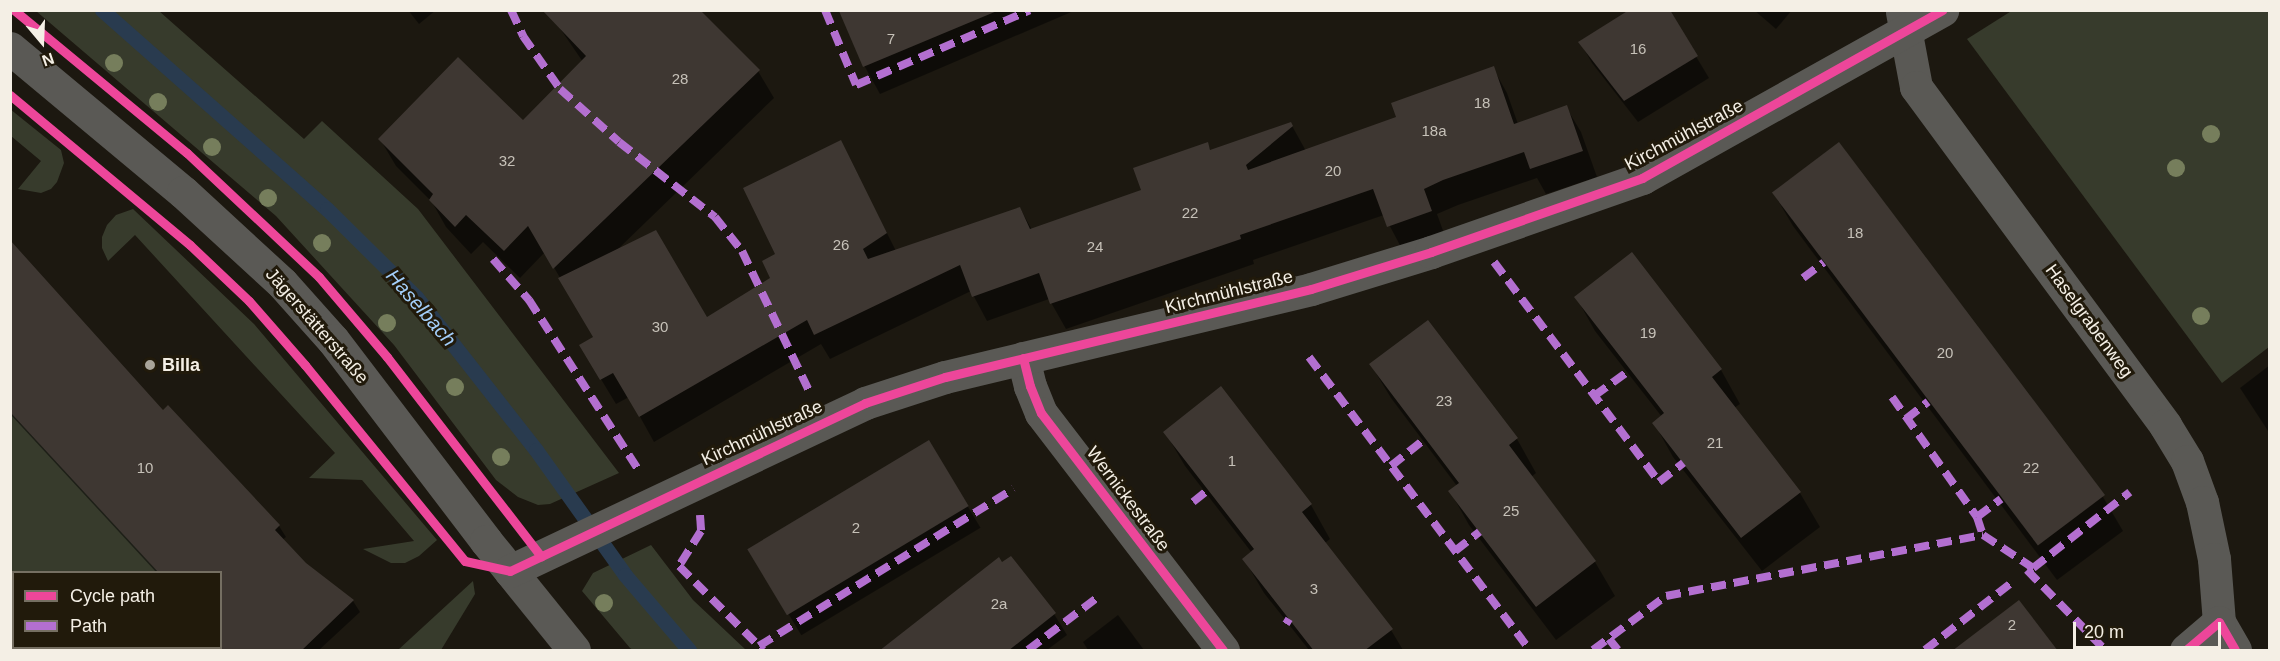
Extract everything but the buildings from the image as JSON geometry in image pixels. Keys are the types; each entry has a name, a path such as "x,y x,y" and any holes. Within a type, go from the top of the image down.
{"street":[{"name":"Kirchmühlstraße","path":"510,571 865,403 945,377 1311,289 1431,252 1641,178 1904,22 1942,10"},
{"name":"Haselgrabenweg","path":"1904,22 1916,87 2165,424 2187,461 2202,502 2214,558 2219,622 2235,651"},
{"name":"Jägerstätterstraße","path":"10,48 183,192 282,283 333,340 574,651"},
{"name":"Wernickestraße","path":"1023,358 1030,386 1041,413 1223,651"},
{"path":"2186,651 2219,622"}],"green space":[{"path":"2013,10 2269,11 2269,347 2222,383 1967,39"},
{"path":"36,11 159,11 304,139 322,121 418,209 619,473 550,504 538,505 518,497 496,480 394,345 276,216"},
{"path":"10,109 61,150 64,163 57,182 51,189 41,193 18,189 41,161 11,136"},
{"path":"133,209 254,324 437,540 419,556 405,563 391,563 363,549 414,541 362,480 309,478 335,453 135,235 108,261 102,248 102,237 107,225 116,215"},
{"path":"10,412 158,571 12,571 12,649 231,650 11,650"},
{"path":"651,545 693,600 746,650 633,650 630,648 582,591 593,573"},
{"path":"473,581 475,594 441,650 398,650"}],"waterway":[{"name":"Haselbach","path":"102,10 327,209 416,297 536,450 625,575 689,650"}],"marked path":[{"path":"511,10 523,36 560,89 619,142 715,217 742,251 810,393"},
{"path":"825,10 856,85 1030,10"},
{"path":"493,259 529,300 640,472"},
{"path":"1494,262 1659,482 1683,463"},
{"path":"1803,278 1824,262"},
{"path":"1309,357 1530,650"},
{"path":"1594,396 1630,370"},
{"path":"1892,397 1977,517 1983,535 2033,568 2027,570 2105,650"},
{"path":"1906,419 1928,402"},
{"path":"1391,466 1425,439"},
{"path":"759,646 1013,489"},
{"path":"1193,502 1208,490"},
{"path":"2033,568 2130,492"},
{"path":"1977,517 2001,499"},
{"path":"700,515 701,531 679,566 763,650"},
{"path":"1455,551 1479,532"},
{"path":"1593,650 1666,596 1983,535"},
{"path":"1925,650 2011,583"},
{"path":"1028,650 1098,597"},
{"path":"1286,624 1289,619"},
{"path":"1609,639 1618,650"}],"cycle path":[{"path":"14,10 187,153 319,277 387,357 541,556"},
{"path":"10,95 190,245 249,301 305,365 465,561 510,571 865,403 945,377 1311,289 1431,252 1642,178 1942,10"},
{"path":"1023,358 1030,386 1041,413 1223,650"},
{"path":"2186,650 2219,622 2235,650"}],"place":[{"name":"Billa","path":"150,365"}]}
